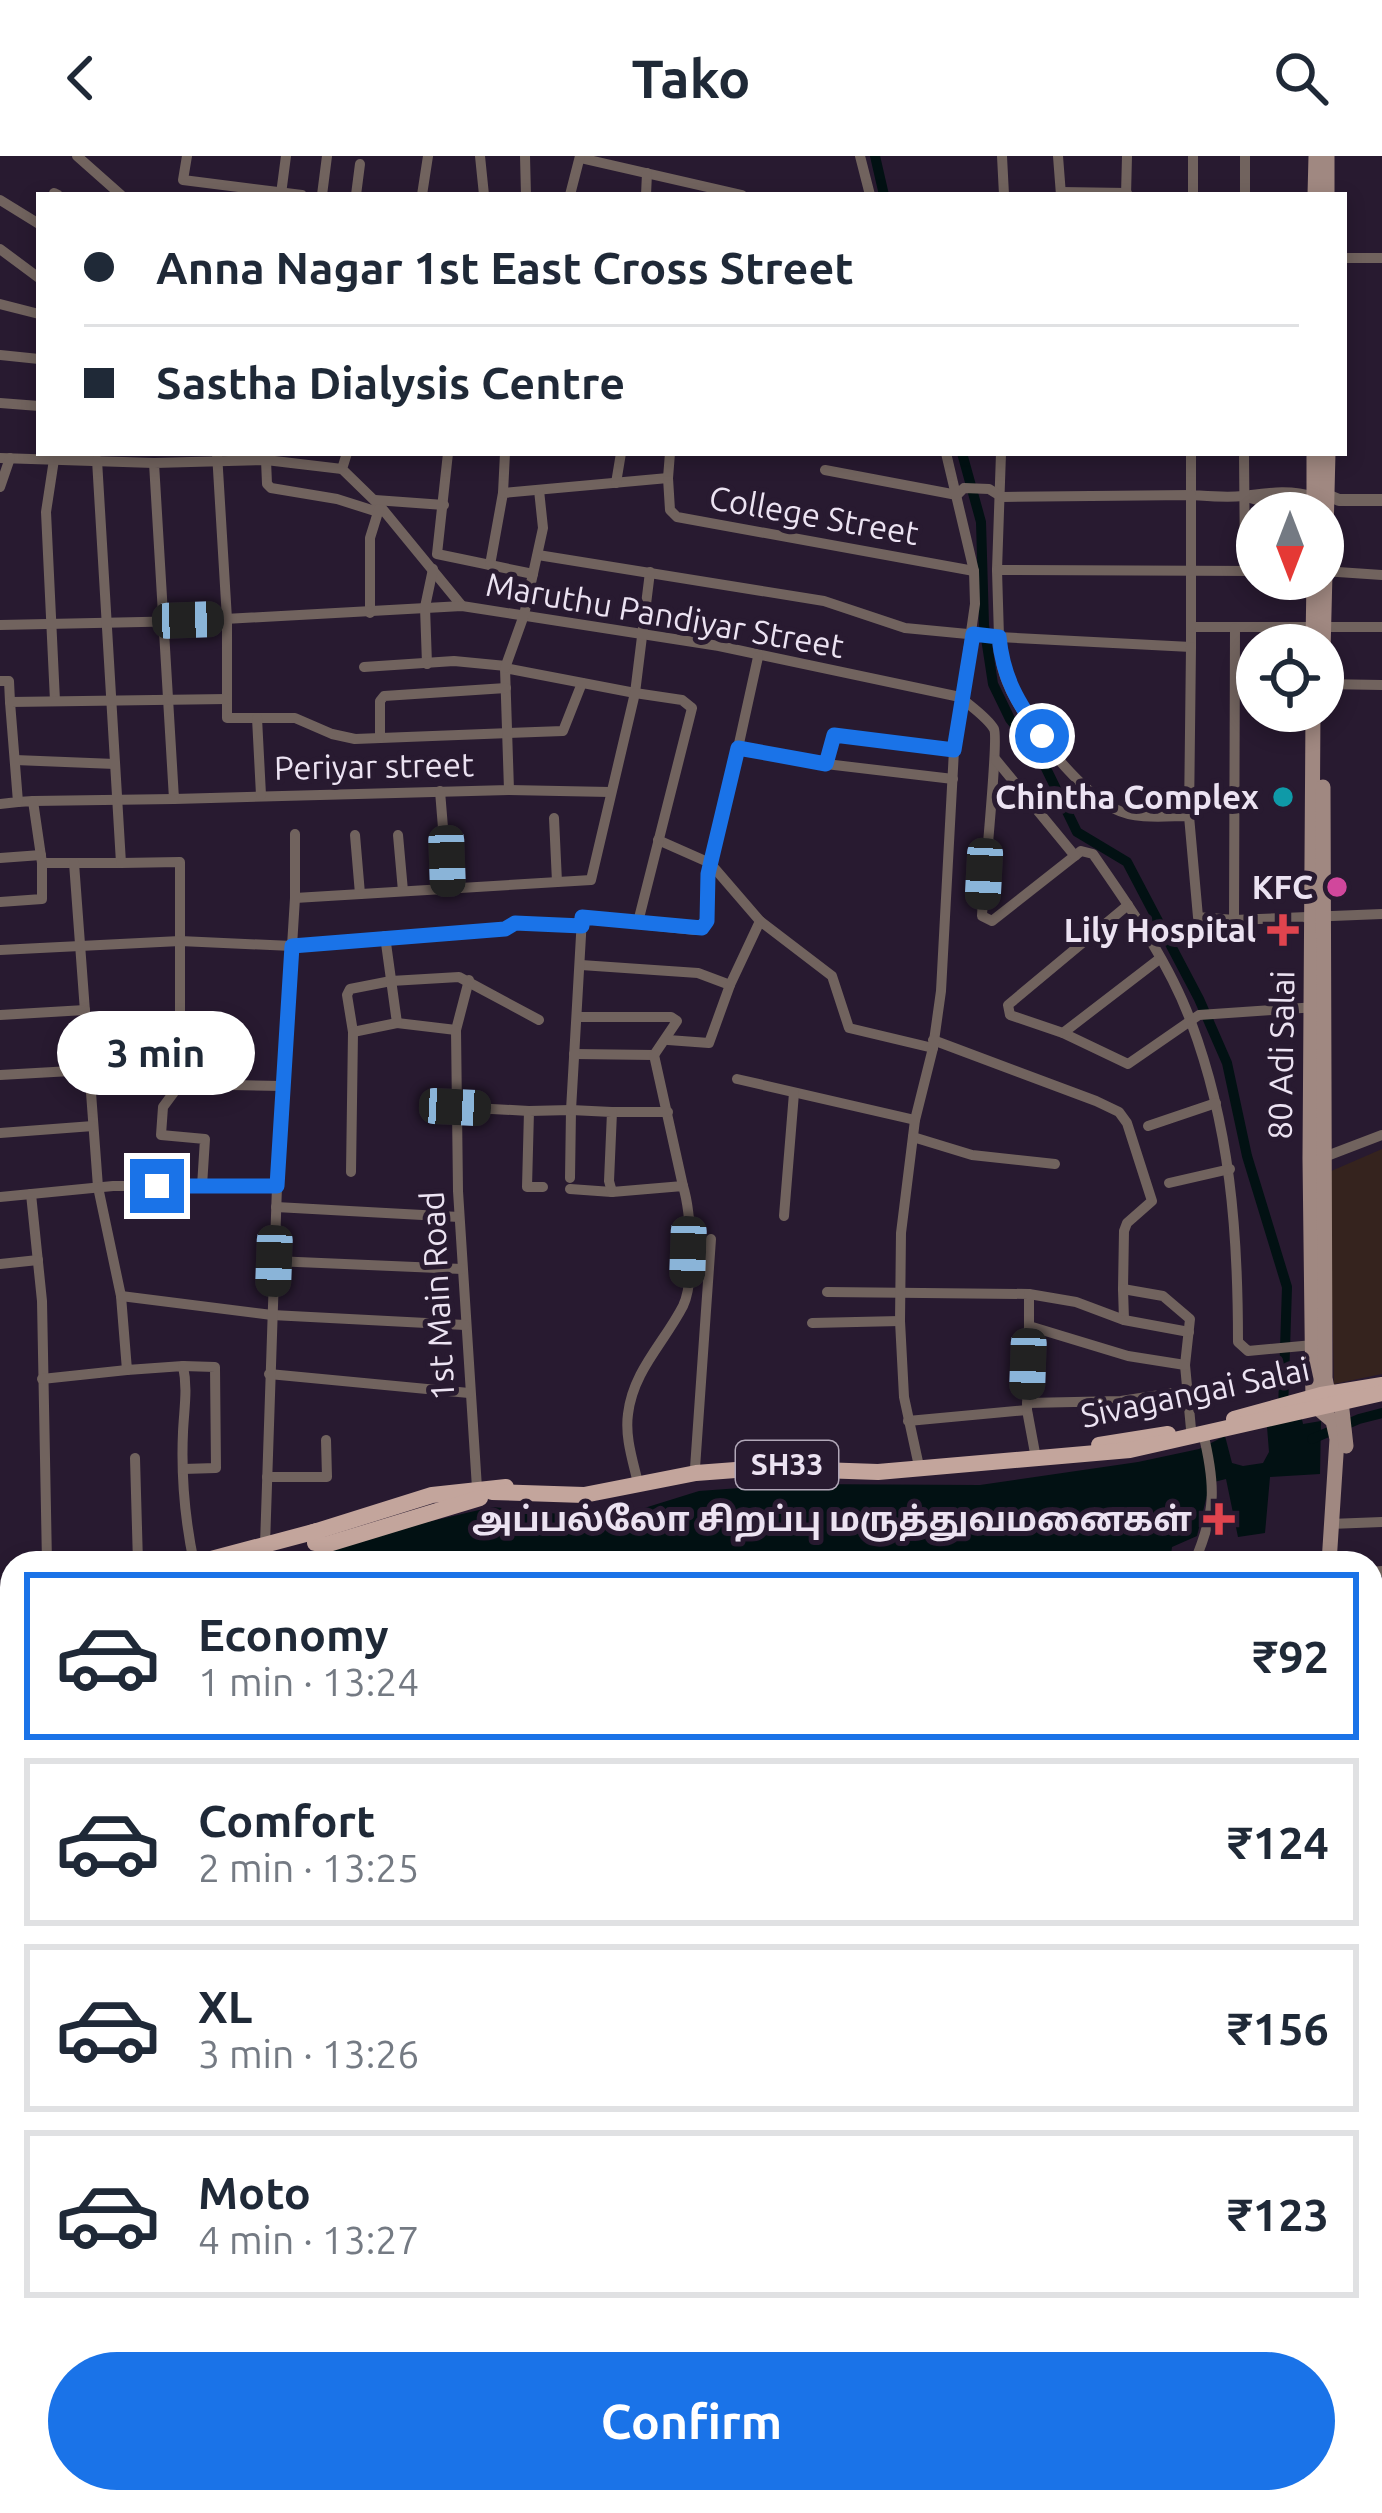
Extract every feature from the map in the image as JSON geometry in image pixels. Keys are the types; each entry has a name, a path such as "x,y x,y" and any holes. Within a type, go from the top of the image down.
{"main road":[{"path":"1315,192 1316,156"},
{"path":"1327,156 1327,192"},
{"path":"1314,456 1317,492"},
{"path":"1320,492 1327,456"},
{"name":"80 Adi Salai","path":"1314,732 1319,916"},
{"name":"80 Adi Salai","path":"1323,732 1313,1345 1319,1408 1342,1439 1331,1551"},
{"name":"80 Adi Salai","path":"1317,1159 1325,1378 1319,1408"},
{"path":"487,1490 584,1495 696,1473 762,1468 878,1472 1130,1450 1382,1391"},
{"name":"Sivagangai Salai","path":"275,1551 487,1490 584,1490 695,1468 920,1468 1199,1431 1382,1391"},
{"name":"Sivagangai Salai","path":"242,1551 313,1538 325,1544 497,1495 585,1496 695,1475 762,1470 829,1474 1131,1453 1199,1431"},
{"name":"80 Adi Salai","path":"1335,1524 1337,1551"}],"street":[{"path":"77,156 118,192"},
{"path":"187,156 183,180 267,192"},
{"path":"281,192 286,156"},
{"path":"322,192 327,156"},
{"path":"422,192 428,156"},
{"path":"480,156 484,192"},
{"path":"525,156 526,192"},
{"path":"859,156 869,192"},
{"path":"1002,156 1004,192"},
{"path":"1058,156 1061,192"},
{"path":"1126,192 1127,156"},
{"path":"1192,192 1193,156"},
{"path":"1245,156 1245,192"},
{"path":"571,192 580,157 729,192"},
{"path":"356,192 360,164"},
{"path":"646,192 647,173"},
{"path":"0,200 36,222"},
{"path":"0,249 36,276"},
{"path":"1347,258 1382,258"},
{"path":"0,304 36,315"},
{"path":"0,355 36,359"},
{"path":"0,403 36,406"},
{"path":"55,456 46,512 55,701"},
{"path":"342,469 346,456"},
{"path":"427,664 425,608 437,554 448,456"},
{"path":"490,565 505,456"},
{"path":"616,483 620,456"},
{"path":"668,478 670,456"},
{"path":"920,1468 908,1421 900,1321 901,1233 915,1120 941,991 954,750 975,634 974,571 960,492 947,456"},
{"path":"1001,456 997,636 1003,672 1016,700 1073,775 1117,810 1190,816"},
{"path":"1191,456 1190,816 1195,912 1203,920 1382,914"},
{"path":"1244,456 1245,492"},
{"path":"0,487 5,458 216,458 342,469 463,606"},
{"path":"216,458 227,619 226,718 295,718 332,734 380,738 563,731 582,683"},
{"path":"97,460 122,862"},
{"path":"157,460 174,800"},
{"path":"266,460 266,484 271,488 377,506 443,506"},
{"path":"825,470 960,492 989,489 1002,497 1236,496"},
{"name":"College Street","path":"503,494 668,478 670,510 677,517 974,571"},
{"path":"506,667 524,615 544,528 538,490"},
{"path":"1344,500 1382,497"},
{"path":"370,613 370,538 377,506"},
{"path":"437,554 533,574"},
{"path":"538,555 824,601 905,628 1191,647"},
{"path":"997,570 1236,571"},
{"path":"296,898 591,880 635,693 650,572"},
{"path":"1344,574 1382,575"},
{"name":"Maruthu Pandiyar Street","path":"0,625 463,606 640,632 960,697"},
{"path":"1191,627 1234,628 1234,920"},
{"path":"1344,631 1382,627"},
{"path":"683,1186 612,1192 570,1184 582,917 702,928 707,921 710,863 758,657"},
{"path":"364,668 454,662 506,667 682,700 692,708 638,922"},
{"name":"Periyar street","path":"506,667 509,790"},
{"path":"0,681 9,681 9,752 18,802"},
{"path":"1344,684 1382,685"},
{"path":"380,738 384,696 506,688"},
{"path":"960,697 994,730 998,741 986,832 982,916 992,921 1081,851 1093,854 1195,1018 1230,1169 1238,1246 1238,1342 1248,1351 1313,1345"},
{"path":"10,702 226,699"},
{"path":"257,718 261,795"},
{"path":"826,764 834,735 954,750"},
{"path":"738,748 953,779"},
{"path":"9,752 115,764"},
{"path":"996,760 1075,856"},
{"path":"440,791 448,889"},
{"name":"Periyar street","path":"0,804 440,791 610,792"},
{"path":"0,902 42,899 42,859 33,801"},
{"path":"554,818 557,882"},
{"path":"266,1545 269,1374 296,898 295,834"},
{"path":"355,835 360,894"},
{"path":"398,835 403,892"},
{"path":"658,840 710,863 760,921 832,976 849,1028 933,1044 1119,1112 1127,1123 1152,1201 1127,1222 1124,1231 1124,1320"},
{"path":"0,858 180,862 180,1084 163,1107 161,1136 205,1139 202,1186"},
{"path":"74,863 98,1187 122,1296 127,1370"},
{"path":"1128,905 1008,1005 1010,1015 1128,1064 1195,1018 1220,1011 1319,1007"},
{"path":"668,1040 709,1043 760,921"},
{"path":"0,950 180,941 292,946 505,929 515,923 582,926"},
{"path":"386,936 397,1023"},
{"path":"1063,1034 1158,960"},
{"path":"581,965 698,973 730,985"},
{"path":"351,1172 353,1032 348,992 391,981 444,976 469,980 539,1020"},
{"name":"1st Main Road","path":"469,980 456,1030 455,1107 469,1393 487,1490"},
{"path":"0,1016 85,1010"},
{"path":"574,1054 654,1055 677,1024 671,1017 577,1017"},
{"path":"353,1032 397,1023 456,1030"},
{"path":"637,1479 627,1436 632,1394 686,1299 690,1216 654,1055"},
{"path":"0,1076 89,1070"},
{"path":"737,1079 915,1120"},
{"path":"180,1084 283,1085"},
{"path":"784,1216 794,1093"},
{"path":"1148,1126 1216,1103"},
{"path":"455,1107 668,1112"},
{"path":"529,1111 527,1187 543,1187"},
{"path":"612,1112 612,1192"},
{"path":"0,1133 93,1126"},
{"path":"1317,1159 1382,1135"},
{"path":"913,1137 972,1155 1055,1164"},
{"path":"1169,1183 1230,1169"},
{"path":"0,1197 98,1187 277,1186"},
{"path":"31,1194 38,1260 47,1551"},
{"path":"276,1207 459,1217"},
{"path":"695,1468 711,1239"},
{"path":"0,1264 38,1260"},
{"path":"274,1261 462,1269"},
{"path":"1123,1289 1163,1296 1190,1319 1186,1390 1215,1485 1209,1529 1199,1551"},
{"path":"827,1292 1029,1294 1189,1332"},
{"path":"1029,1294 1027,1406 1035,1453"},
{"path":"122,1296 272,1315 465,1324"},
{"path":"812,1323 900,1321"},
{"path":"1029,1326 1128,1356 1185,1365"},
{"path":"183,1366 187,1386 183,1469 192,1551"},
{"path":"42,1379 215,1367 216,1468 183,1469"},
{"path":"269,1374 469,1393"},
{"path":"908,1421 1027,1406 1137,1400 1186,1390"},
{"path":"267,1477 327,1477 326,1440"},
{"path":"135,1458 138,1551"},
{"path":"1335,1524 1382,1522"}],"shaded area":[{"path":"1382,1149 1382,1374 1334,1384 1329,1172"},
{"path":"1300,1410 1303,1424 1321,1421 1320,1474 1270,1477 1265,1533 1238,1537 1226,1479 1210,1483 1197,1536 1172,1551 329,1551 492,1507 609,1519 699,1491 795,1484 980,1485 1138,1462 1199,1449 1225,1436 1232,1463 1243,1466 1263,1463 1269,1452 1266,1414"}],"waterway":[{"path":"875,156 883,192"},
{"path":"963,456 981,522 984,625 993,684 1010,719 1040,756 1077,832 1127,862 1227,1063 1247,1156 1287,1287 1283,1411"},
{"path":"1312,1439 1382,1413"}],"place":[{"name":"Chintha Complex","path":"1283,797"},
{"name":"KFC","path":"1337,887"},
{"name":"Lily Hospital","path":"1283,930"},
{"name":"அப்பல்லோ சிறப்பு மருத்துவமனைகள்","path":"1219,1519"}],"route":[{"path":"157,1186 277,1186 292,946 505,929 515,923 582,926 582,917 702,928 707,921 708,874 738,748 826,764 834,735 954,750 973,634 999,637 1003,672 1042,736"}]}
